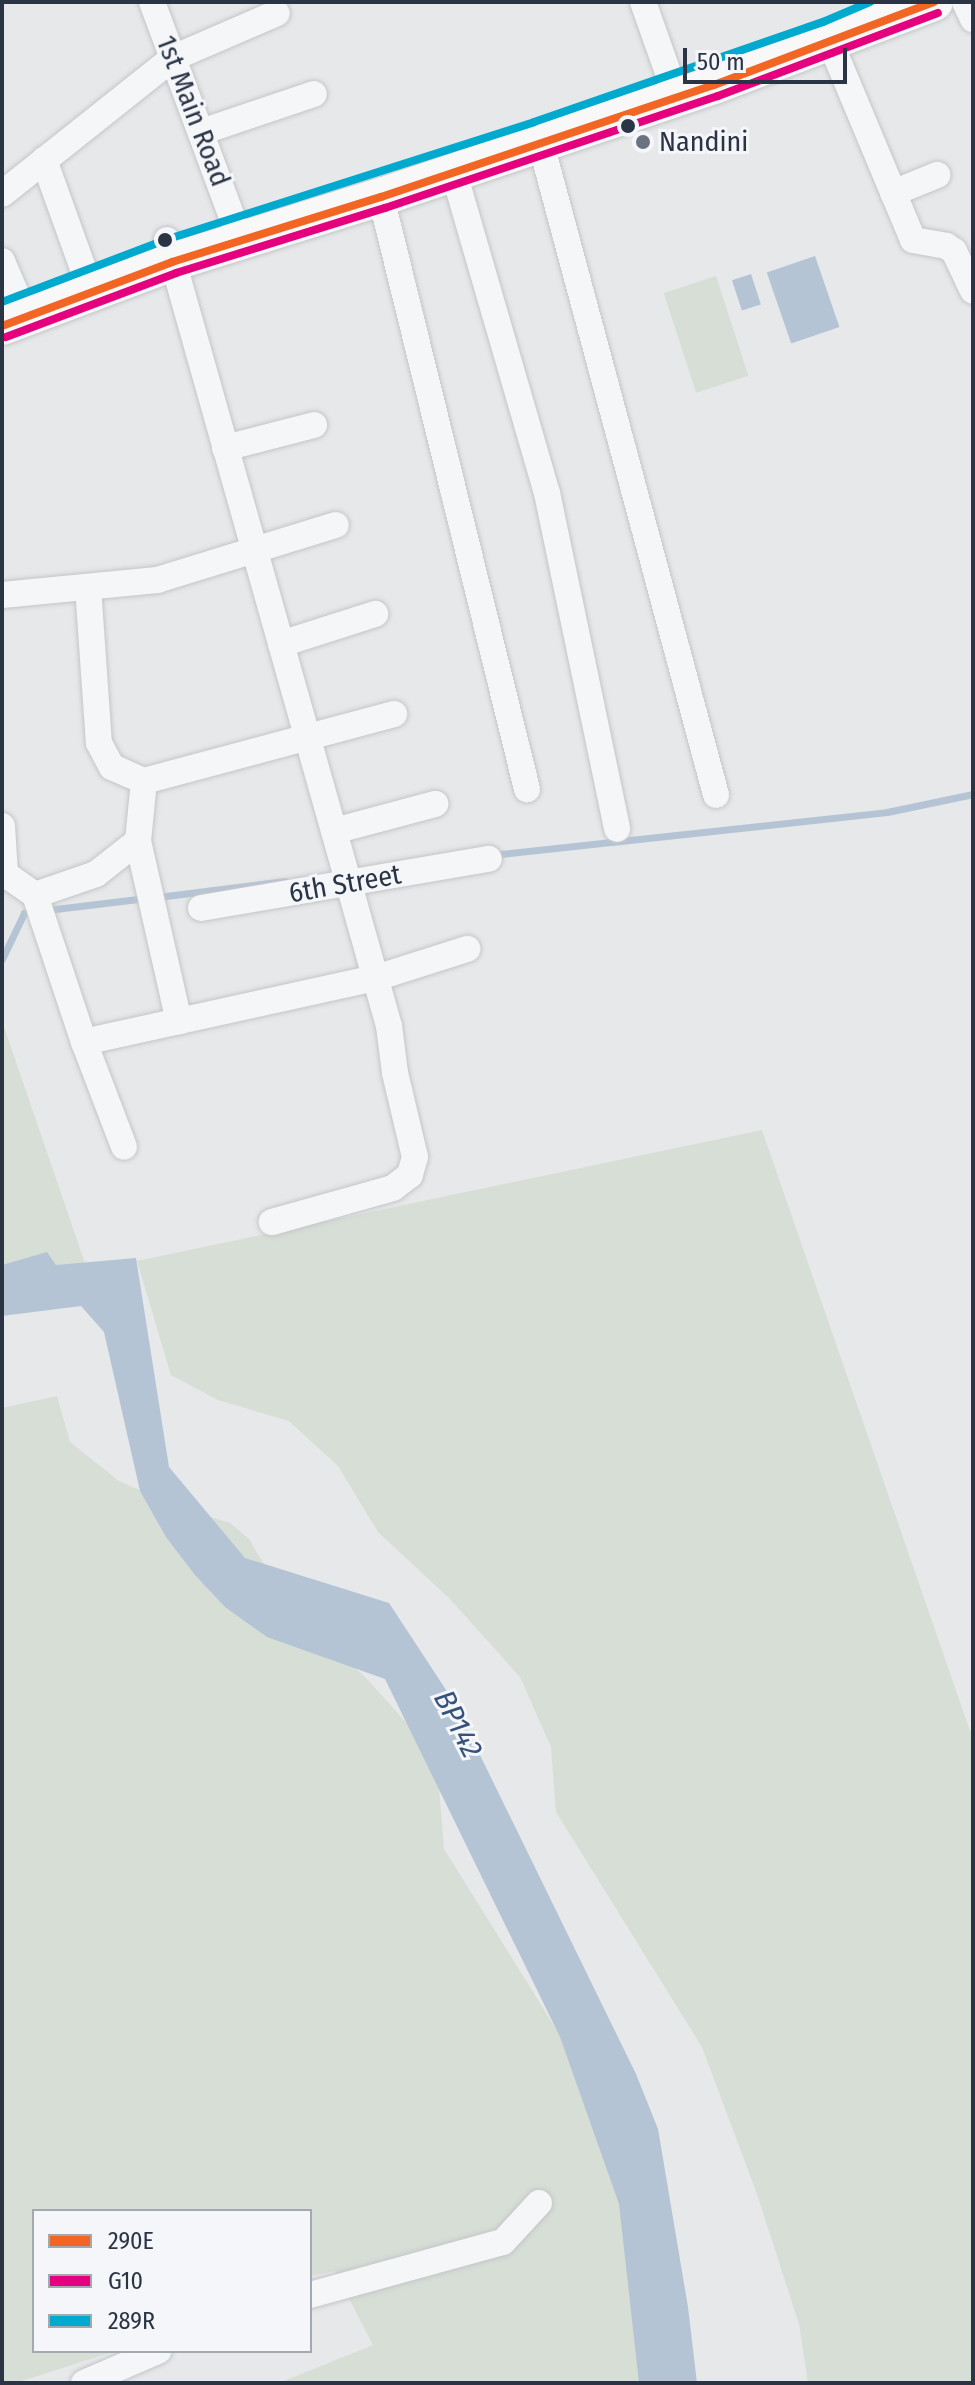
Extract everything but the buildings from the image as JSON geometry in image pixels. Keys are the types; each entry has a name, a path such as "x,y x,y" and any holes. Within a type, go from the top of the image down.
{"main road":[{"path":"238,230 381,197 541,144 870,2"},
{"path":"7,308 170,251 673,87 831,44 934,2"},
{"path":"7,308 84,271 170,251"}],"street":[{"name":"1st Main Road","path":"152,2 238,230"},
{"path":"643,2 673,87"},
{"path":"965,2 973,19"},
{"path":"2,194 173,58 277,13"},
{"path":"831,44 913,240 946,246 954,251 973,291"},
{"path":"201,132 314,94"},
{"path":"541,144 716,795"},
{"path":"44,160 84,271"},
{"path":"454,173 547,493 617,829"},
{"path":"893,193 937,175"},
{"path":"381,197 527,789"},
{"path":"170,251 389,1026 395,1073 415,1157 410,1175 373,1197 272,1222"},
{"path":"2,261 7,308"},
{"path":"225,448 314,425"},
{"path":"2,595 157,580 255,553 336,525"},
{"path":"88,587 99,743 112,767 144,781 394,714"},
{"path":"281,644 375,614"},
{"path":"144,781 138,841 179,1021"},
{"path":"334,831 435,804"},
{"path":"2,826 5,874 35,895 84,1042 124,1147"},
{"path":"35,895 96,874 138,841"},
{"name":"6th Street","path":"201,908 489,859"},
{"path":"84,1042 376,978 467,949"},
{"path":"312,2294 503,2242 539,2203"},
{"path":"84,2383 153,2353"}],"shaded area":[{"path":"716,276 748,376 696,393 664,293"},
{"path":"2,1021 88,1272 2,1291"},
{"path":"762,1130 970,1731 973,1731 973,2383 808,2383 799,2324 757,2194 702,2047 556,1812 551,1747 520,1677 450,1599 378,1532 338,1466 289,1421 218,1400 171,1375 137,1261"},
{"path":"57,1396 70,1442 119,1481 178,1507 230,1523 249,1539 288,1605 367,1679 422,1740 438,1776 444,1849 599,2098 692,2383 279,2383 373,2345 335,2271 312,2276 312,2209 32,2209 32,2353 109,2353 19,2382 2,2382 2,1408"}],"water":[{"path":"815,256 839,327 791,344 767,273"},
{"path":"751,274 761,304 742,311 732,280"},
{"name":"BP142","path":"47,1252 56,1265 136,1258 169,1467 245,1558 389,1603 454,1702 636,2074 658,2129 688,2307 697,2383 639,2383 619,2204 560,2037 385,1679 267,1637 225,1607 195,1575 166,1537 140,1491 104,1332 81,1306 2,1316 2,1265"}],"waterway":[{"path":"492,855 887,812 973,794"},
{"path":"158,897 285,881"},
{"path":"47,910 146,898"},
{"path":"2,959 24,913 35,912"}],"transit line":[{"name":"289R","path":"2,302 165,240 534,122 823,22 870,2"},
{"name":"290E","path":"2,326 172,262 381,197 714,85 934,2"},
{"name":"G10","path":"6,337 176,273 385,208 718,96 938,13"}],"place":[{"name":"Nandini","path":"643,142"}]}
